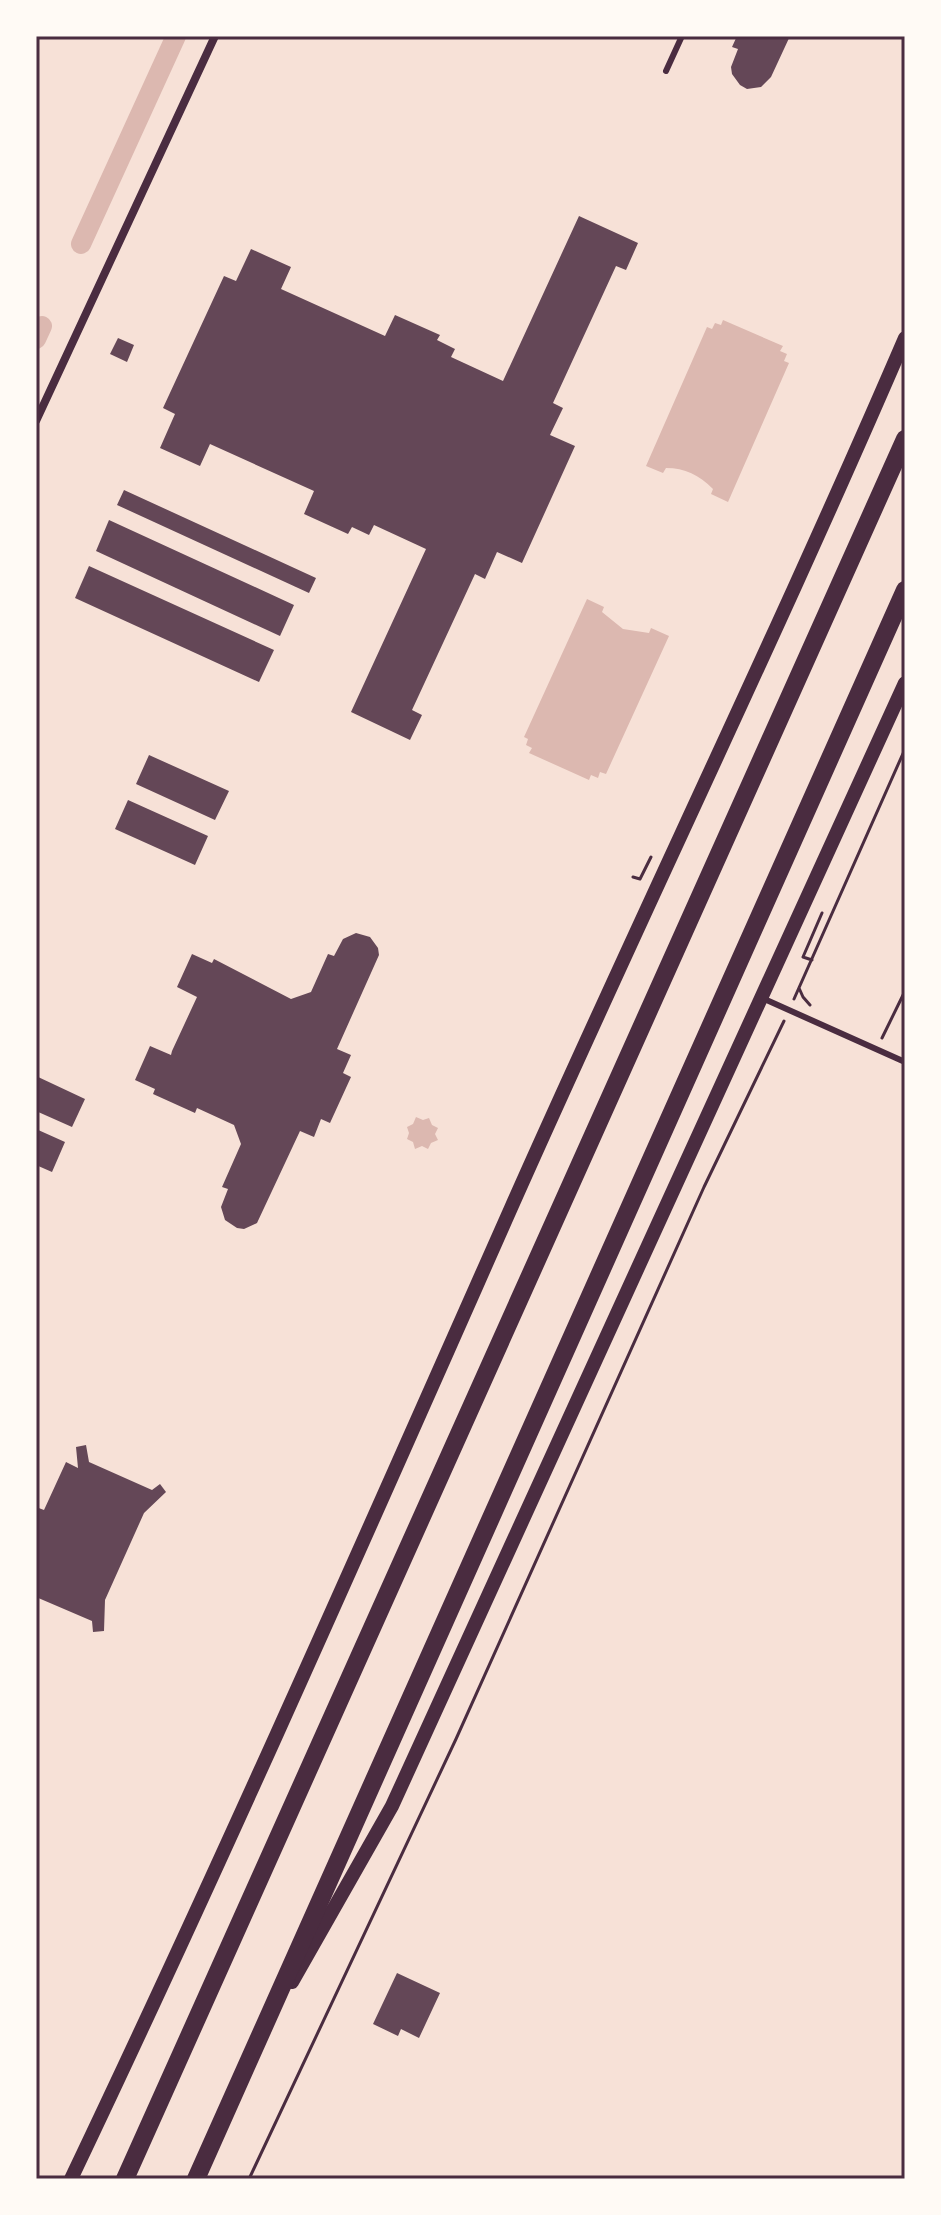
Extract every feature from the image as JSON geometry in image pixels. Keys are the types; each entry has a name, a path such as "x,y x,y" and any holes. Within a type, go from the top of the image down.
{"main road":[{"path":"125,2179 905,439"},
{"path":"196,2179 905,590"}],"street":[{"path":"36,421 215,36"},
{"path":"71,2179 329,1620 905,338"},
{"path":"254,2048 392,1806 905,683"}],"lane":[{"path":"666,71 682,36"},
{"path":"762,998 905,1062"}],"path":[{"path":"249,2179 499,1645 905,749"},
{"path":"633,877 640,879 643,872"},
{"path":"812,960 803,957 822,913"},
{"path":"799,988 803,997 815,1008"},
{"path":"870,1032 883,1038 905,991"}],"shaded area":[{"path":"723,320 783,346 780,351 787,354 784,361 789,363 728,502 711,494 713,489 691,473 666,468 663,473 646,466 707,327 712,329 715,323 721,325"},
{"path":"587,599 604,607 602,612 623,629 649,633 651,628 669,636 606,774 600,772 598,778 591,775 589,780 529,753 532,748 526,745 528,739 524,737"},
{"path":"416,1117 423,1120 429,1118 432,1125 438,1128 435,1134 438,1140 431,1143 428,1149 422,1146 415,1149 413,1142 407,1139 407,1127 413,1124"}],"building":[{"path":"737,36 790,36 771,77 761,87 747,89 732,74 731,67 738,49 732,47"},
{"path":"579,216 638,243 626,270 616,266 553,403 563,408 550,435 575,446 522,563 497,552 485,579 475,574 412,710 422,715 410,740 351,712 426,549 374,525 369,535 352,527 348,534 304,514 314,491 210,444 200,466 160,448 175,414 163,408 224,276 236,281 251,249 291,267 281,289 385,336 395,315 440,335 437,340 455,349 451,357 503,381"},
{"path":"118,338 134,345 127,362 110,354"},
{"path":"124,490 316,578 309,593 117,505"},
{"path":"109,520 294,605 280,636 96,551"},
{"path":"89,566 274,650 259,682 75,598"},
{"path":"149,755 229,791 215,820 136,784"},
{"path":"128,800 208,836 195,865 115,829"},
{"path":"356,933 370,937 379,955 337,1049 351,1055 343,1073 351,1077 330,1123 321,1119 314,1137 300,1131 257,1223 244,1229 237,1228 225,1220 221,1207 228,1189 222,1187 241,1144 234,1125 197,1108 195,1113 153,1094 155,1089 135,1080 150,1046 171,1055 197,997 177,987 192,954 212,963 214,959 291,999 311,992 328,954 334,956 343,939"},
{"path":"36,1076 85,1099 72,1127 36,1111"},
{"path":"36,1129 65,1142 52,1172 36,1165"},
{"path":"86,1445 89,1462 152,1490 160,1484 166,1492 144,1513 105,1600 104,1631 93,1632 92,1621 36,1597 36,1507 44,1510 66,1462 78,1468 76,1447"},
{"path":"397,1973 440,1993 419,2038 401,2029 398,2036 373,2024"}],"waterway":[{"path":"81,244 176,36"},
{"path":"36,339 42,326"}]}
